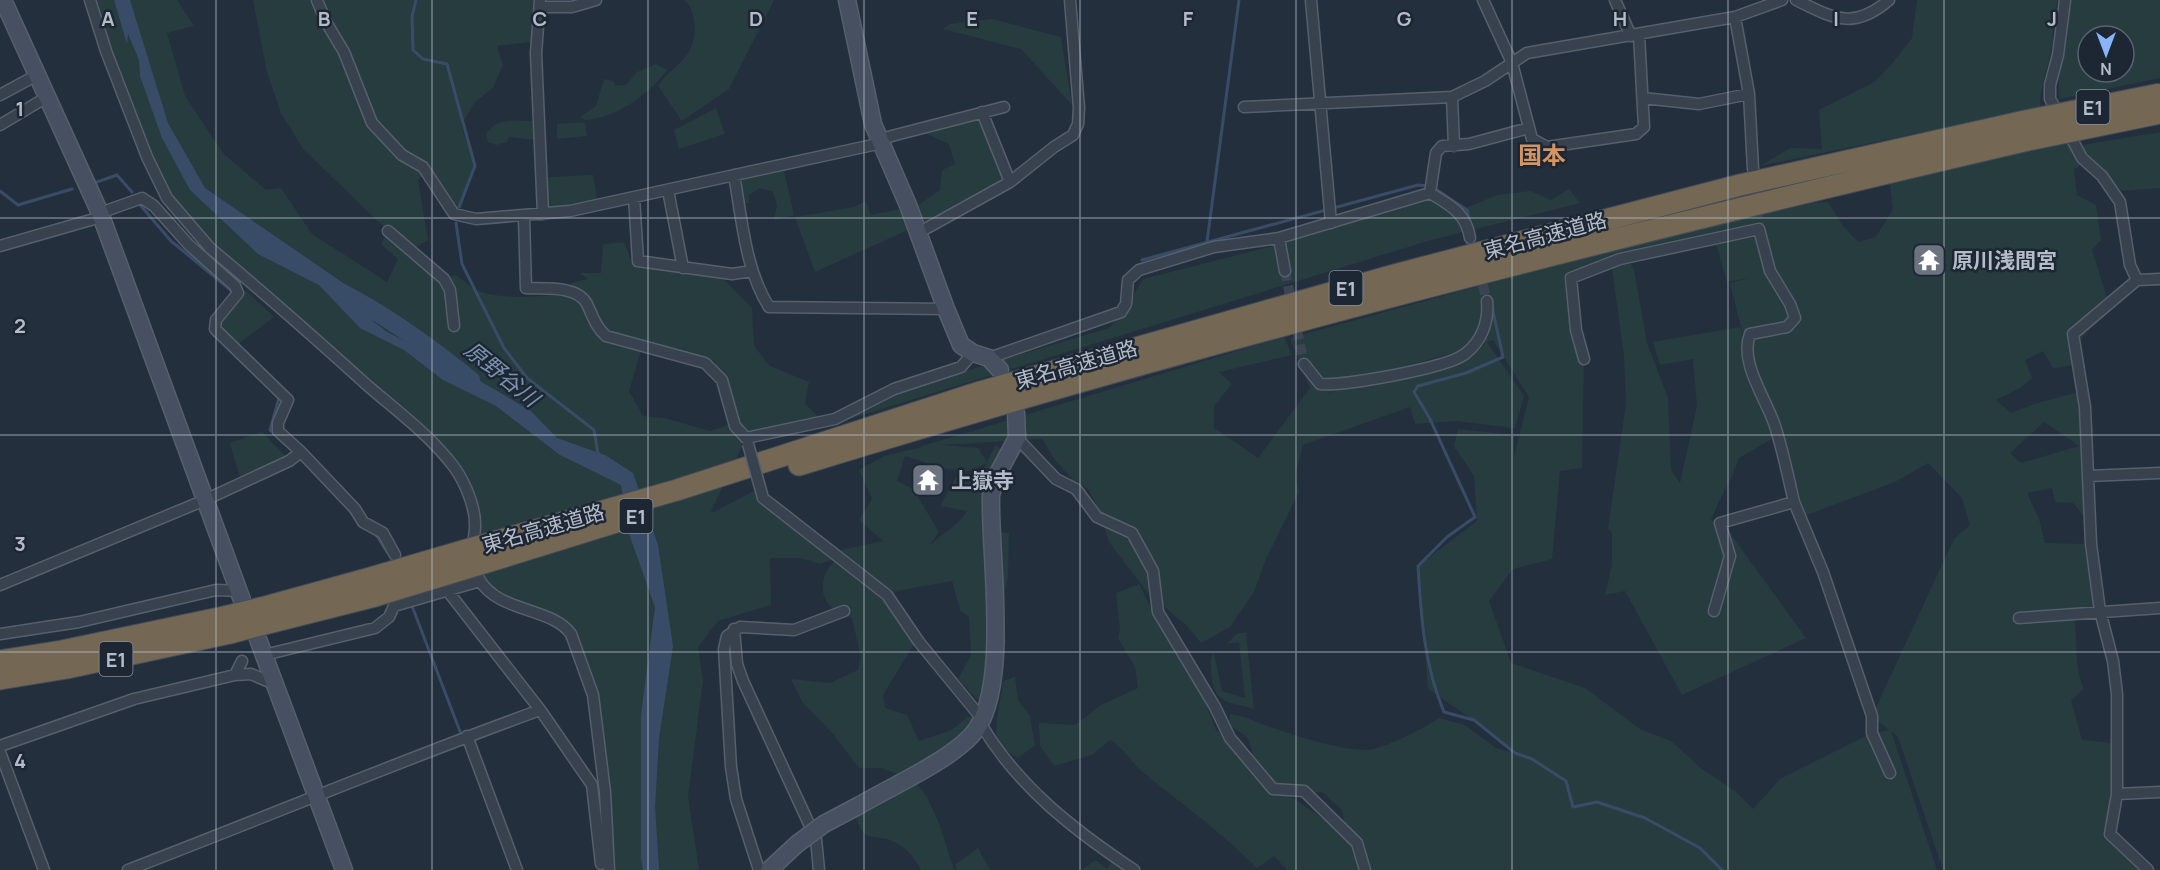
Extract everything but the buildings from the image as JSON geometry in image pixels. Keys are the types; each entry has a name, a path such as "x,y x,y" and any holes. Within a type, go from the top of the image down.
{"highway":[{"name":"東名高速道路","path":"0,661 254,620 373,587 483,563 591,522 678,496 1399,294 1743,206 2160,94"},
{"name":"東名高速道路","path":"2027,131 2160,113"},
{"name":"東名高速道路","path":"0,679 67,668 227,625"}],"street":[{"path":"3,0 101,215 205,500 254,620 274,684 344,870"},
{"path":"90,0 125,102 167,198 210,248 422,433 454,468 474,515 475,528 471,542 472,561 483,563 512,606 565,625 571,634 592,695 605,792 609,870"},
{"path":"317,0 326,22 344,52 372,123 402,155 423,167 451,212 476,219 524,217 633,197 881,141 1004,107"},
{"path":"543,214 536,53 540,3 572,7 596,0"},
{"path":"847,0 868,108 946,309 961,345 995,364 1121,312 1126,304 1128,280 1139,270 1214,247 1279,238 1430,193 1455,208 1467,222 1470,238"},
{"path":"918,233 1010,183 1054,147 1073,135 1078,124 1070,0"},
{"path":"1311,0 1331,223"},
{"path":"1483,0 1512,63 1532,139 1547,147 1636,135 1644,127 1635,35 1616,0"},
{"path":"1244,107 1452,97 1485,81 1527,53 1735,17 1782,0"},
{"path":"1796,0 1844,20 1869,13 1889,0"},
{"path":"2065,0 2058,55 2050,84 2050,99 2082,158 2102,176 2120,202 2130,265 2137,280"},
{"path":"1735,17 1749,94 1753,169"},
{"path":"0,95 37,75"},
{"path":"1642,98 1699,104 1749,94"},
{"path":"0,125 47,97"},
{"path":"1452,97 1454,146"},
{"path":"982,112 1010,183"},
{"path":"1430,193 1436,153 1442,146 1454,146 1529,128"},
{"path":"734,175 752,271 758,289 770,307 946,309"},
{"path":"668,189 683,268"},
{"path":"633,197 638,261 732,274 752,271"},
{"path":"0,246 101,215 142,198 154,206 189,245 235,286 238,293 216,320 215,329 288,400 278,423 278,431 355,509 363,522 383,532 395,555"},
{"path":"524,217 526,288 574,292 581,296 598,329 606,336 705,363 722,380 735,426 747,441 763,498 887,595 919,642 982,722 998,754 1037,797 1134,870"},
{"path":"1584,359 1576,330 1571,278 1620,259 1760,229 1770,271 1790,304 1795,318 1787,327 1750,334 1746,345 1757,382 1781,445 1794,502 1823,572 1872,716 1872,733 1890,772"},
{"path":"388,231 444,279 450,290 454,326"},
{"path":"1279,238 1286,272"},
{"path":"2148,870 2110,834 2117,794 2117,694 2113,661 2100,611 2091,544 2085,407 2073,334 2137,280 2160,279"},
{"path":"1304,364 1320,384 1336,385 1403,373 1463,356 1479,339 1489,316 1487,301"},
{"path":"747,441 835,419 894,389 961,367 973,353"},
{"path":"769,870 797,844 824,824 959,748 982,722 991,694 993,673 991,495 996,477 1017,438 1016,413"},
{"path":"1017,438 1056,479 1076,489 1097,517 1132,533 1153,571 1158,612 1215,707 1230,738 1273,789 1304,791 1357,843 1365,870"},
{"path":"0,585 205,500 289,461 301,452"},
{"path":"2088,476 2160,473"},
{"path":"1714,611 1730,556 1720,523 1794,502"},
{"path":"0,634 79,622 216,590 254,620 375,628 389,617 394,606 411,597 447,590 483,563"},
{"path":"447,590 540,710 592,785 602,870"},
{"path":"2019,618 2160,608"},
{"path":"759,870 736,798 731,767 724,649 727,636 734,629 794,630 844,611"},
{"path":"734,629 737,664 816,838 819,870"},
{"path":"235,675 242,661"},
{"path":"0,746 134,699 235,675 251,674 274,684"},
{"path":"128,870 317,798 467,736 540,710"},
{"path":"467,736 517,870"},
{"path":"0,752 44,870"},
{"path":"2117,794 2160,792"}],"green space":[{"path":"91,0 177,0 194,26 167,33 185,96 223,153 266,190 281,188 312,234 387,282 398,259 381,244 387,233 443,279 456,275 479,291 512,297 571,295 571,283 588,279 580,273 601,273 603,244 624,242 632,263 635,241 636,256 647,268 720,278 726,281 752,308 754,346 770,366 809,382 805,404 823,421 834,423 752,443 731,411 716,372 714,359 713,370 681,357 688,344 679,356 641,350 629,391 643,416 664,418 710,431 728,425 743,445 711,511 714,512 754,491 833,559 820,564 801,558 770,558 771,605 718,621 698,647 703,681 688,796 699,870 612,870 587,668 565,625 505,601 480,581 475,520 454,468 256,287 173,205 140,140"},
{"path":"253,0 536,0 537,41 497,46 503,65 493,88 475,102 461,125 475,166 461,209 423,175 418,180 428,240 416,247 388,231 303,149 281,113 267,72"},
{"path":"685,0 774,0 729,89 682,121 658,86 685,58 691,47 695,26 692,12"},
{"path":"1917,0 2058,0 2040,108 1760,166 1790,148 1822,149 1819,110 1876,81 1894,61 1912,38"},
{"path":"2068,0 2160,0 2160,78 2136,83 2136,24 2076,24 2076,84 2131,84 2059,99 2058,48"},
{"path":"992,19 1061,37 1072,105 1021,49 943,29 950,24"},
{"path":"656,64 667,70 651,88 631,103 598,118 586,120 580,117 596,106 604,79 613,81 616,86 626,85 637,72"},
{"path":"716,108 725,134 679,149 674,130"},
{"path":"983,115 1010,182 918,233 913,209 940,190 942,170 955,164 949,144 921,131"},
{"path":"535,121 535,140 509,137 507,142 496,145 488,142 486,134 501,122"},
{"path":"585,122 587,136 557,139 557,124"},
{"path":"2160,132 2160,188 2122,191 2088,162 2074,169 2077,195 2096,205 2101,240 2092,250 2111,310 2081,338 2080,364 2053,368 2043,351 2025,360 2032,378 2020,388 1996,400 2011,413 2034,404 2079,392 2085,407 2084,516 2073,503 2055,502 2052,488 2027,493 2039,519 2045,543 2084,544 2096,613 2074,615 2077,663 2084,689 2071,700 2082,740 2114,743 2117,794 2107,836 2148,870 1943,870 1898,737 1891,731 1937,870 1287,870 1274,856 1257,868 1217,832 1141,771 1110,740 1092,755 1054,766 1040,746 1039,723 1075,725 1101,705 1138,688 1135,667 1118,638 1120,629 1116,593 1139,584 1167,639 1200,688 1216,730 1253,753 1247,737 1229,725 1230,714 1320,742 1345,748 1368,750 1404,737 1439,718 1465,725 1496,748 1514,753 1495,735 1428,689 1418,566 1477,521 1474,476 1454,446 1458,429 1514,435 1514,457 1529,397 1493,340 1487,342 1524,396 1515,428 1455,421 1415,424 1410,407 1303,445 1295,477 1299,492 1266,559 1254,592 1230,627 1201,643 1186,625 1147,592 1109,542 1098,508 1088,489 1072,479 1055,460 1042,439 941,445 978,448 987,462 996,444 1001,450 996,477 999,532 1009,533 1008,577 1002,604 1006,642 1002,663 979,701 958,679 971,655 969,617 960,610 952,581 885,593 914,644 883,695 885,708 907,715 919,741 952,730 967,717 973,716 971,732 900,775 881,768 859,768 833,734 803,703 791,679 830,683 858,670 861,658 852,618 833,609 826,601 823,581 833,562 839,558 832,552 883,541 859,520 872,499 859,470 884,456 922,447 919,447 1284,337 1292,355 1219,372 1232,384 1214,406 1214,428 1258,458 1310,388 1290,338 1695,227 1813,203 1828,202 1843,226 1858,242 1876,237 1893,209 1890,184 2008,152 2075,143 2077,146","holes":["1715,240 1727,282 1748,278 1730,283 1745,343 1740,327 1653,342 1660,365 1693,359 1697,406 1680,483 1671,470 1668,398 1647,343 1634,270 1628,257 1612,268 1624,356 1626,404 1608,529 1612,533 1612,564 1605,595 1625,591 1682,695 1806,638 1727,529 1711,520 1739,458 1777,436 1806,515 1895,482 1928,463 1962,498 1970,525 1954,539 1872,716 1889,730 1872,733 1780,779 1753,809 1735,791 1702,769 1671,741 1640,729 1585,688 1511,663 1489,601 1513,569 1552,559 1560,471 1582,468 1584,359 1569,306 1567,273 1632,253","1486,343 1470,358 1350,383 1324,396 1356,377 1394,370","2044,422 2079,446 2021,463 2010,453","905,456 946,469 970,471 987,463 977,481 957,476 940,506 967,511 954,526 929,546 939,532 913,489 897,481","1322,792 1342,810 1347,835 1290,796"]},
{"path":"784,171 794,215 774,220 777,205 773,192 760,188 749,195 749,203 743,204 741,180"},
{"path":"593,175 597,199 555,208 547,204 548,177"},
{"path":"1569,189 1580,203 1431,240 846,420 899,393 935,380 1109,328 1128,305 1143,279 1289,242 1430,193 1456,212 1497,195 1531,191 1551,200"},
{"path":"866,201 871,215 900,209 908,230 815,272 795,217 854,207"},
{"path":"245,290 274,317 238,344 221,326 221,320"},
{"path":"262,432 285,456 240,478 230,443"},
{"path":"1238,633 1246,633 1254,709 1223,699 1218,695 1212,682 1211,657 1214,653 1222,691 1245,698 1239,642 1226,644"},
{"path":"1015,677 1018,700 1030,716 1035,745 1018,758 999,746 996,729 1003,681"},
{"path":"916,783 927,797 939,823 954,870 921,870 903,847 888,839 867,835 859,825 855,815"},
{"path":"978,848 990,870 957,870 955,865"},
{"path":"1113,859 1128,870 1081,870 1096,860 1107,869"}],"water":[{"path":"114,0 130,0 168,123 205,188 349,287 373,321 387,332 453,365 531,411 557,438 605,455 633,473 658,545 673,646 659,738 655,807 659,870 643,870 641,859 641,715 655,607 629,534 621,485 560,455 496,406 443,380 404,350 360,328 319,285 258,254 190,190 162,138 140,76 139,60 128,34 127,44"}],"waterway":[{"path":"416,0 412,17 413,50 423,59 447,64 475,166 459,207"},
{"path":"1207,242 1239,0"},
{"path":"97,182 117,175 132,192"},
{"path":"1142,260 1418,185 1431,186 1467,210 1474,236"},
{"path":"0,191 18,205 72,189"},
{"path":"141,206 171,241 233,292"},
{"path":"456,223 462,264 504,348 527,378 594,430 598,454"},
{"name":"原野谷川","path":"337,290 406,331 471,380"},
{"path":"1492,307 1503,357 1466,373 1418,386 1414,392 1430,419 1475,517 1447,537 1418,566 1422,622 1428,658 1444,712 1474,720 1515,753 1532,759 1566,781 1573,807 1597,802 1645,818 1700,848 1722,870"},
{"path":"274,433 270,430 279,398"},
{"path":"375,533 387,552"},
{"path":"412,606 461,734"}],"tunnel":[{"path":"1754,178 1759,229"},
{"path":"1479,270 1487,301"},
{"path":"1285,271 1304,364"}],"place":[{"name":"原川浅間宮","path":"1929,260"},
{"name":"上嶽寺","path":"928,480"}],"district":[{"name":"国本","path":"1542,154"}]}
